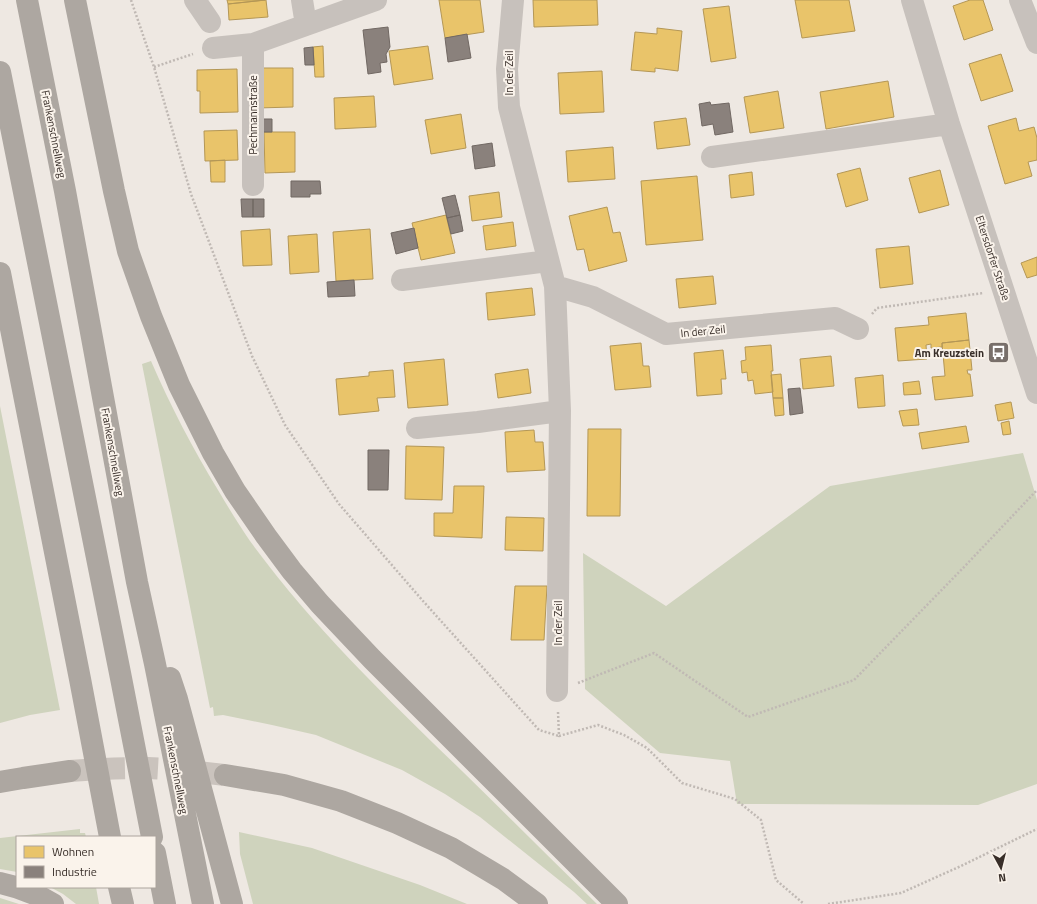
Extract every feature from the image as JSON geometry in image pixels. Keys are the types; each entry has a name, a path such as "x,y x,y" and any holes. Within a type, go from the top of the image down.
{"highway":[{"name":"Frankenschnellweg","path":"26,0 65,191 137,582 157,672 203,904"},
{"path":"75,0 112,184 128,251 151,316 176,378 213,453 266,536 292,571 320,604 377,665 617,904"},
{"path":"0,72 152,836"},
{"path":"0,273 110,836"},
{"path":"137,582 177,699 232,904"},
{"path":"0,782 70,770"},
{"path":"225,775 284,785 327,797 397,823 451,848 502,879 537,904"},
{"path":"156,858 165,904"},
{"path":"0,883 16,887"},
{"path":"18,888 32,893 53,904"},
{"path":"120,888 123,904"}],"street":[{"path":"195,0 210,22"},
{"path":"302,0 306,25"},
{"path":"213,48 253,44 376,0"},
{"name":"In der Zeil","path":"514,0 507,69 509,107 555,286 560,411 557,691"},
{"name":"Eltersdorfer Straße","path":"912,0 949,124 1037,393"},
{"path":"1020,0 1037,43"},
{"name":"Pechmannstraße","path":"253,44 253,186"},
{"path":"712,157 949,124"},
{"path":"402,280 548,261"},
{"name":"In der Zeil","path":"555,286 592,297 666,334 835,318 858,329"},
{"path":"417,428 478,422 560,411"}],"path":[{"path":"131,0 154,67 194,202 252,356 285,425 339,504 423,601 539,730 559,736 598,725 624,735 647,748 682,783 735,799 760,820 776,880 804,904"},
{"path":"154,67 213,48"},
{"path":"858,329 877,308 1004,290"},
{"path":"559,736 557,691 654,653 748,717 854,680 1037,490"},
{"path":"828,904 900,893 961,866 1037,829"}],"green space":[{"path":"151,361 191,443 230,509 250,541 299,603 406,717 597,904 587,904 480,817 445,794 402,770 316,735 223,715 214,716 213,707 210,708 142,364"},
{"path":"0,406 60,710 30,715 0,723"},
{"path":"1023,453 1037,500 1037,784 978,805 737,804 730,761 660,753 585,689 583,553 666,606 830,486"},
{"path":"80,829 80,833 85,833 86,836 18,836"},
{"path":"239,832 312,848 420,885 467,904 253,904 240,854"},
{"path":"16,836 16,872 0,869 0,838"},
{"path":"52,888 96,888 99,904 76,904"},
{"path":"0,898 19,904 0,904"}],"building: Wohnen":[{"path":"227,0 265,0 228,4"},
{"path":"266,0 268,17 229,20 228,4"},
{"path":"439,0 480,0 484,32 445,38"},
{"path":"533,0 597,0 598,25 534,27"},
{"path":"795,0 849,0 855,31 802,38"},
{"path":"970,0 983,0 993,30 964,40 953,6"},
{"path":"729,6 736,58 711,62 703,9"},
{"path":"657,28 682,31 678,71 655,68 655,72 631,70 635,32 657,34"},
{"path":"323,46 324,77 315,77 313,47"},
{"path":"428,46 433,79 394,85 389,51"},
{"path":"1001,54 1013,91 981,101 969,64"},
{"path":"257,68 293,68 293,107 257,108"},
{"path":"237,69 238,112 200,113 200,91 197,91 197,70"},
{"path":"602,71 604,112 560,114 558,73"},
{"path":"888,81 894,117 826,129 820,92"},
{"path":"778,91 784,128 750,133 744,97"},
{"path":"374,96 376,127 335,129 334,98"},
{"path":"461,114 466,148 431,154 425,120"},
{"path":"686,118 690,145 657,149 654,122"},
{"path":"1016,118 1019,131 1034,127 1037,138 1037,160 1028,162 1032,176 1005,184 988,126"},
{"path":"237,130 238,160 205,161 204,131"},
{"path":"264,132 295,132 295,172 265,173"},
{"path":"613,147 615,179 568,182 566,151"},
{"path":"225,160 225,182 211,182 210,161"},
{"path":"860,168 868,200 846,207 837,174"},
{"path":"940,170 949,205 919,213 909,178"},
{"path":"752,172 754,195 731,198 729,175"},
{"path":"697,176 703,240 646,245 641,181"},
{"path":"499,192 502,217 472,221 469,196"},
{"path":"607,207 613,233 620,232 627,261 589,271 584,249 577,250 569,216"},
{"path":"446,215 455,253 421,260 412,223"},
{"path":"513,222 516,246 486,250 483,226"},
{"path":"270,229 272,265 243,266 241,231"},
{"path":"370,229 373,279 336,281 333,232"},
{"path":"317,234 319,272 290,274 288,236"},
{"path":"909,246 913,284 880,288 876,249"},
{"path":"1037,257 1037,275 1027,278 1021,263"},
{"path":"713,276 716,304 679,308 676,279"},
{"path":"532,288 535,315 488,320 486,293"},
{"path":"966,313 969,340 942,343 942,347 931,348 931,344 926,345 927,359 898,361 895,328 929,325 928,317"},
{"path":"969,340 972,370 967,370 968,374 970,374 973,396 935,400 932,377 945,376 942,343"},
{"path":"641,343 643,366 649,366 651,387 615,390 610,346"},
{"path":"771,345 773,392 755,394 753,380 748,381 747,372 742,373 741,361 746,360 745,347"},
{"path":"723,350 726,379 721,379 722,394 697,396 694,353"},
{"path":"831,356 834,386 803,389 800,359"},
{"path":"444,359 448,405 408,408 404,363"},
{"path":"528,369 531,393 498,398 495,374"},
{"path":"393,370 395,397 377,398 379,411 339,415 336,379 369,376 369,372"},
{"path":"781,374 783,398 773,398 771,375"},
{"path":"883,375 885,406 858,408 855,378"},
{"path":"919,381 921,394 904,395 903,383"},
{"path":"773,398 783,398 784,415 775,416"},
{"path":"1011,402 1014,418 998,421 995,405"},
{"path":"917,409 919,425 903,426 899,411"},
{"path":"1009,421 1011,434 1003,435 1001,423"},
{"path":"966,426 969,442 922,449 919,433"},
{"path":"588,429 621,429 620,516 587,516"},
{"path":"534,430 535,442 543,442 545,470 507,472 505,432"},
{"path":"406,446 444,447 442,500 405,499"},
{"path":"454,486 484,486 482,538 434,536 434,513 453,513"},
{"path":"506,517 544,518 543,551 505,550"},
{"path":"515,586 547,586 544,640 511,640"}],"building: Industrie":[{"path":"388,27 390,47 386,54 387,62 380,63 381,72 368,74 363,30"},
{"path":"467,34 471,58 448,62 445,38"},
{"path":"313,47 314,65 305,65 304,48"},
{"path":"710,102 711,105 729,103 733,132 715,135 713,124 702,126 699,104"},
{"path":"257,119 272,119 272,132 257,132"},
{"path":"492,143 495,166 475,169 472,146"},
{"path":"291,181 320,181 321,194 310,194 310,197 291,197"},
{"path":"455,195 460,215 447,218 442,198"},
{"path":"241,199 253,199 253,217 242,217"},
{"path":"253,199 264,199 264,217 253,217"},
{"path":"460,215 463,231 451,234 447,218"},
{"path":"414,228 418,248 396,254 391,233"},
{"path":"354,280 355,296 328,297 327,282"},
{"path":"800,388 803,413 790,415 788,389"},
{"path":"368,450 389,450 388,490 368,490"}],"tunnel":[{"path":"70,771 148,768 225,775"}],"place":[{"name":"Am Kreuzstein","path":"999,353"}]}
